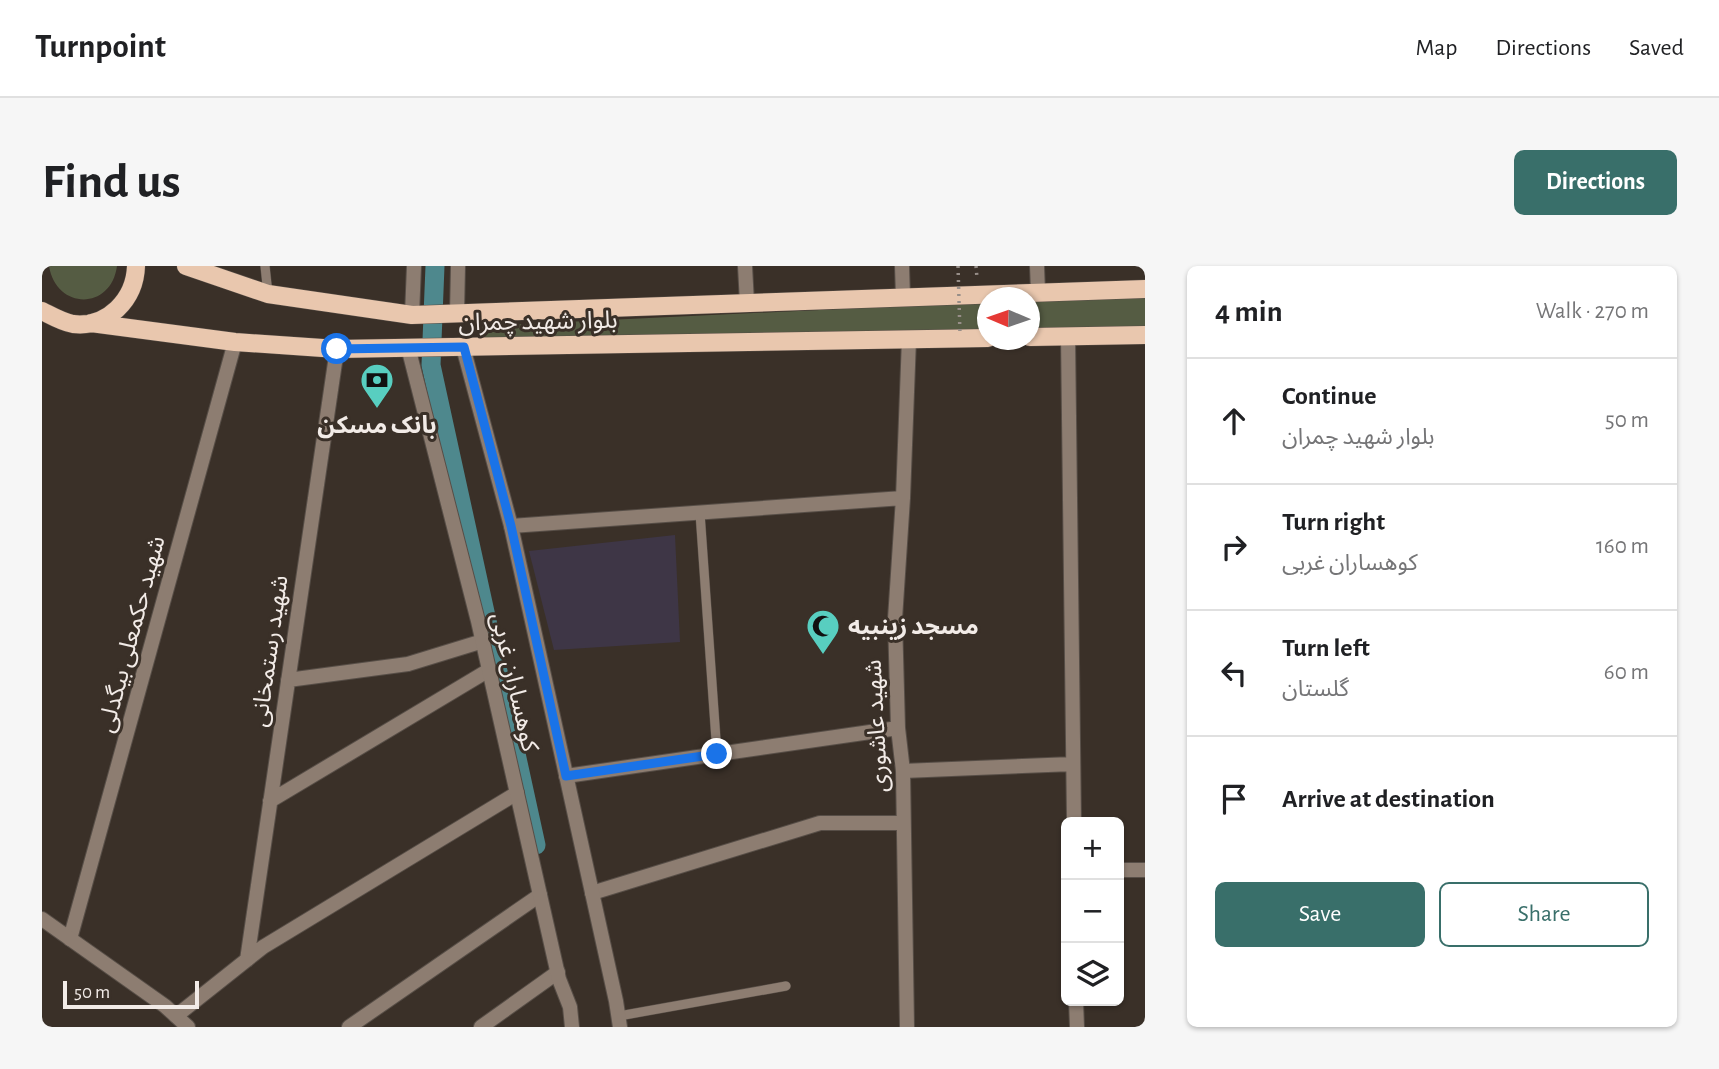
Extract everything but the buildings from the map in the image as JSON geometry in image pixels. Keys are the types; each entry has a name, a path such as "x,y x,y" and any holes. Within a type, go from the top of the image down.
{"main road":[{"path":"90,323 107,318 120,307 130,293 136,277 136,266"},
{"name":"بلوار شهید چمران","path":"186,266 268,294 412,315 977,294"},
{"name":"بلوار شهید چمران","path":"1040,292 1145,289"},
{"name":"بلوار شهید چمران","path":"42,310 73,324 90,323 235,342 337,349 977,338"},
{"path":"1040,337 1145,335"}],"street":[{"path":"412,315 414,266"},
{"path":"457,313 458,266"},
{"path":"746,266 747,303"},
{"path":"902,266 903,297"},
{"path":"1037,266 1038,287"},
{"path":"1068,336 1074,817"},
{"name":"شهید عاشوری","path":"907,1027 903,771 898,728 895,619 909,339"},
{"name":"شهید حکمعلی بیگدلی","path":"70,939 235,342"},
{"name":"کوهساران غربی","path":"408,347 483,641 572,1027"},
{"name":"کوهساران غربی","path":"464,347 511,526 619,1022"},
{"name":"شهید رستمخانی","path":"247,960 337,349"},
{"path":"511,526 903,498"},
{"path":"288,680 408,664 483,641"},
{"path":"270,801 489,670"},
{"path":"566,776 898,728"},
{"path":"903,771 1073,764"},
{"path":"176,1016 263,947 517,793"},
{"path":"592,893 820,823 903,823"},
{"path":"1124,870 1145,870"},
{"path":"349,1027 540,895"},
{"path":"42,919 188,1027"},
{"path":"481,1027 558,972"},
{"path":"1076,1006 1077,1027"}],"lane":[{"path":"265,266 268,294"},
{"path":"700,513 717,754"},
{"path":"619,1022 786,986"}],"path":[{"path":"958,266 960,334"}],"shaded area":[{"path":"675,535 680,642 554,650 529,551"}],"green space":[{"path":"49,266 117,266 113,281 105,291 95,297 83,299 62,291"},
{"path":"1145,296 1145,327 1040,329 1040,300"},
{"path":"977,303 977,330 479,339 479,326"}],"waterway":[{"path":"435,266 431,365 536,845"}],"place":[{"name":"بانک مسکن","path":"377,410"},
{"name":"مسجد زینبیه","path":"823,656"}],"route":[{"path":"337,349 464,347 511,526 566,776 717,754"}]}
